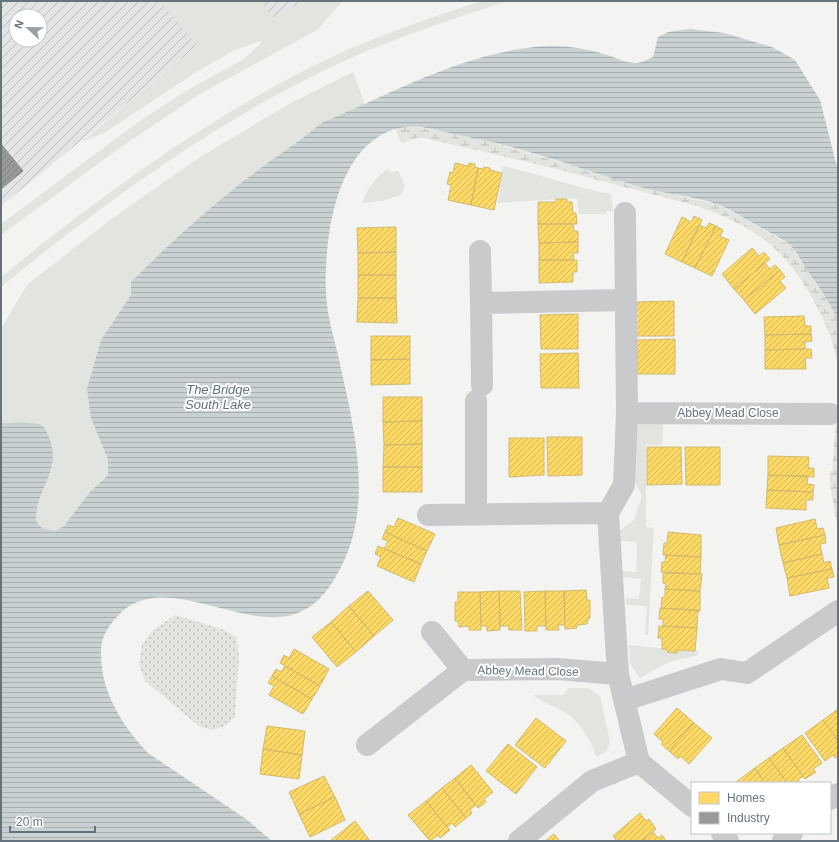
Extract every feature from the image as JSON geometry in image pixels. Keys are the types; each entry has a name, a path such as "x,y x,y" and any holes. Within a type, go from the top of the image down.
{"street":[{"path":"625,213 624,300 627,413 624,485 608,514 618,674 639,762 691,805"},
{"path":"476,514 481,303 480,251"},
{"path":"481,303 624,300"},
{"name":"Abbey Mead Close","path":"627,413 830,414"},
{"path":"428,515 608,514"},
{"path":"624,700 721,669 748,673 838,611"},
{"name":"Abbey Mead Close","path":"432,632 462,670"},
{"name":"Abbey Mead Close","path":"366,745 462,670 557,670 618,674"},
{"path":"519,841 592,782 639,762"},
{"path":"783,841 791,834"}],"shaded area":[{"path":"1,1 323,1 197,46 1,206"}],"green space":[{"path":"160,1 260,1 273,17 304,1 343,1 317,30 200,94 121,147 1,235 1,224 141,120 186,91 244,59 262,42 261,41 235,50 201,69 104,133 81,142 197,46"},
{"path":"481,1 508,1 425,29 364,52 253,108 165,163 81,223 1,287 1,277 82,213 167,152 256,97 301,72 347,50 397,30"},
{"path":"353,72 365,105 321,123 131,295 101,340 91,418 108,460 108,475 89,493 64,526 54,532 42,528 36,521 35,510 53,465 39,424 1,423 1,329 27,285 110,220 200,157 289,104"},
{"path":"410,126 474,137 643,187 722,206 791,246 832,308 838,320 838,366 835,350 829,333 812,297 801,280 778,251 749,229 694,205 540,165 425,138 416,138 401,143 395,128"},
{"path":"503,166 611,194 613,211 606,211 606,214 579,214 577,198 498,203"},
{"path":"387,169 391,172 398,171 405,186 401,195 382,201 362,203 372,184 378,176"},
{"path":"838,399 838,530 830,486 830,471 832,471"},
{"path":"635,423 663,423 662,445 646,445 646,527 654,528 648,635 645,635 647,606 626,605 626,598 639,599 641,579 620,577 620,571 636,572 637,542 614,540 615,534 634,520 642,496 630,473"},
{"path":"175,615 222,629 236,637 239,656 235,717 225,726 214,730 200,727 145,681 139,664 142,645 152,631"},
{"path":"629,645 667,649 668,652 677,653 678,650 698,651 698,655 669,662 639,678 630,663"},
{"path":"569,688 589,688 600,696 610,742 607,751 597,757 587,736 574,719 568,714 543,702 533,695 563,695"}],"water":[{"name":"The Bridge South Lake","path":"690,29 724,33 772,47 795,60 820,100 838,171 838,320 823,293 789,244 722,206 704,200 641,187 502,144 430,129 418,127 398,128 377,138 359,154 340,189 331,224 326,261 326,294 330,324 338,355 355,440 359,497 355,525 348,552 335,578 323,595 307,608 295,614 273,617 250,615 201,603 177,599 154,598 134,604 112,622 104,635 101,650 102,669 109,695 122,720 139,743 148,753 246,819 272,841 1,841 1,423 35,423 42,425 48,435 52,448 53,459 48,479 40,498 36,521 42,528 55,531 64,526 89,493 108,475 108,460 91,418 87,389 101,340 131,295 131,282 179,236 230,192 301,140 321,123 399,88 452,67 507,51 544,46 562,46 581,49 632,63 638,63 653,57 658,37 668,32"}],"building: Homes":[{"path":"455,163 468,166 469,163 475,164 475,167 478,168 471,205 448,200 451,185 447,184 450,172 453,173"},
{"path":"484,167 502,173 494,210 471,205 478,168 483,169"},
{"path":"556,199 567,199 567,202 572,202 573,213 576,213 577,224 538,224 538,202 556,202"},
{"path":"694,216 702,220 682,262 665,254 682,217 691,222"},
{"path":"709,223 716,226 695,268 682,262 699,225 706,228"},
{"path":"538,224 573,224 574,231 578,231 578,242 539,243"},
{"path":"716,226 723,230 720,236 729,240 712,276 695,268"},
{"path":"396,227 396,252 358,253 357,228"},
{"path":"578,242 578,253 573,253 574,260 539,260 539,243"},
{"path":"752,248 759,256 764,252 770,259 734,289 722,274"},
{"path":"396,252 396,275 358,275 358,253"},
{"path":"539,260 577,260 577,272 573,272 573,282 539,283"},
{"path":"765,263 770,269 775,265 780,270 744,300 734,289"},
{"path":"780,270 785,277 780,281 786,288 755,314 744,300"},
{"path":"358,275 396,275 396,298 358,298"},
{"path":"358,298 396,298 397,323 357,322"},
{"path":"674,301 674,336 636,336 636,302"},
{"path":"578,314 578,349 541,349 540,315"},
{"path":"804,316 805,326 811,326 811,334 765,335 764,317"},
{"path":"811,334 812,341 805,342 805,349 765,350 765,335"},
{"path":"371,336 410,336 410,359 371,360"},
{"path":"675,339 675,374 637,374 637,340"},
{"path":"811,349 812,358 805,358 806,369 765,369 765,350"},
{"path":"578,353 579,388 541,388 540,354"},
{"path":"410,359 410,384 371,385 371,360"},
{"path":"383,397 422,397 422,421 383,422"},
{"path":"422,421 422,444 384,445 383,422"},
{"path":"547,437 582,437 582,475 548,476"},
{"path":"509,438 544,438 544,475 509,477"},
{"path":"422,444 422,467 383,467 384,445"},
{"path":"647,447 681,447 682,484 647,485"},
{"path":"685,447 720,447 720,485 686,485"},
{"path":"768,456 809,457 808,468 814,468 814,477 768,475"},
{"path":"383,467 422,467 422,492 383,492"},
{"path":"768,475 808,476 807,484 814,485 813,492 767,490"},
{"path":"767,490 813,492 813,500 806,500 806,510 766,508"},
{"path":"398,518 435,534 427,551 385,532 388,525 394,527"},
{"path":"815,519 817,529 823,528 825,535 779,545 776,528"},
{"path":"385,532 427,551 421,564 384,549 388,541 382,539"},
{"path":"668,532 701,535 701,557 663,555 664,543 667,543"},
{"path":"825,535 826,543 820,544 822,554 783,563 779,545"},
{"path":"378,546 421,564 414,582 377,566 381,557 375,554"},
{"path":"822,554 824,563 830,561 832,569 787,578 783,563"},
{"path":"666,555 701,557 700,574 661,572 662,562 665,562"},
{"path":"832,569 834,577 827,578 829,588 790,596 787,578"},
{"path":"663,573 702,574 700,591 665,589 666,584 663,583"},
{"path":"665,589 700,591 700,611 661,608 662,597 665,597"},
{"path":"586,590 587,600 590,600 590,618 588,619 587,624 577,625 577,628 565,629 564,591"},
{"path":"368,591 393,620 374,636 349,606"},
{"path":"499,591 500,630 487,631 487,626 481,626 480,592"},
{"path":"499,591 520,591 522,630 509,630 508,626 500,626"},
{"path":"545,591 564,591 565,625 558,625 559,630 546,630"},
{"path":"545,591 546,626 537,626 537,631 525,631 524,592"},
{"path":"458,592 480,592 481,630 469,630 469,626 459,627 458,621 455,621 455,602 458,602"},
{"path":"349,606 374,636 356,652 331,622"},
{"path":"660,608 698,610 697,628 663,626 663,619 659,619"},
{"path":"331,622 356,652 337,667 312,637"},
{"path":"659,626 697,628 695,651 678,650 677,653 667,652 667,649 662,649 662,638 658,638"},
{"path":"294,649 329,669 320,686 280,663 284,655 289,658"},
{"path":"285,666 320,686 312,699 272,676 276,669 281,672"},
{"path":"272,676 312,699 303,714 269,695 274,686 268,683"},
{"path":"677,708 694,723 669,751 661,744 663,742 654,734"},
{"path":"838,709 838,741 823,720"},
{"path":"536,718 566,741 545,768 515,745"},
{"path":"823,720 838,741 838,756 835,758 833,755 825,761 805,733"},
{"path":"694,723 712,738 689,764 680,756 678,759 669,751"},
{"path":"267,726 305,731 302,755 263,749"},
{"path":"802,735 822,763 813,769 816,772 805,779 783,748"},
{"path":"508,744 537,767 516,794 486,771"},
{"path":"783,748 803,776 798,780 799,782 786,782 769,758"},
{"path":"263,749 302,755 299,779 260,774"},
{"path":"769,758 786,782 764,782 755,768"},
{"path":"471,765 493,792 484,799 486,802 478,808 455,778"},
{"path":"755,768 764,782 736,782"},
{"path":"324,776 335,797 299,814 289,792"},
{"path":"455,778 476,805 470,810 472,813 466,818 442,788"},
{"path":"442,788 466,818 455,827 452,823 447,827 426,801"},
{"path":"335,797 345,820 310,837 299,814"},
{"path":"426,801 450,830 440,838 438,835 430,841 408,815"},
{"path":"640,813 646,821 649,819 656,829 642,841 617,841 613,836"},
{"path":"355,821 370,841 330,841"},
{"path":"653,832 658,838 662,835 666,841 642,841"},
{"path":"554,834 560,841 545,841"}],"building: Industry":[{"path":"1,144 23,171 1,189"}]}
